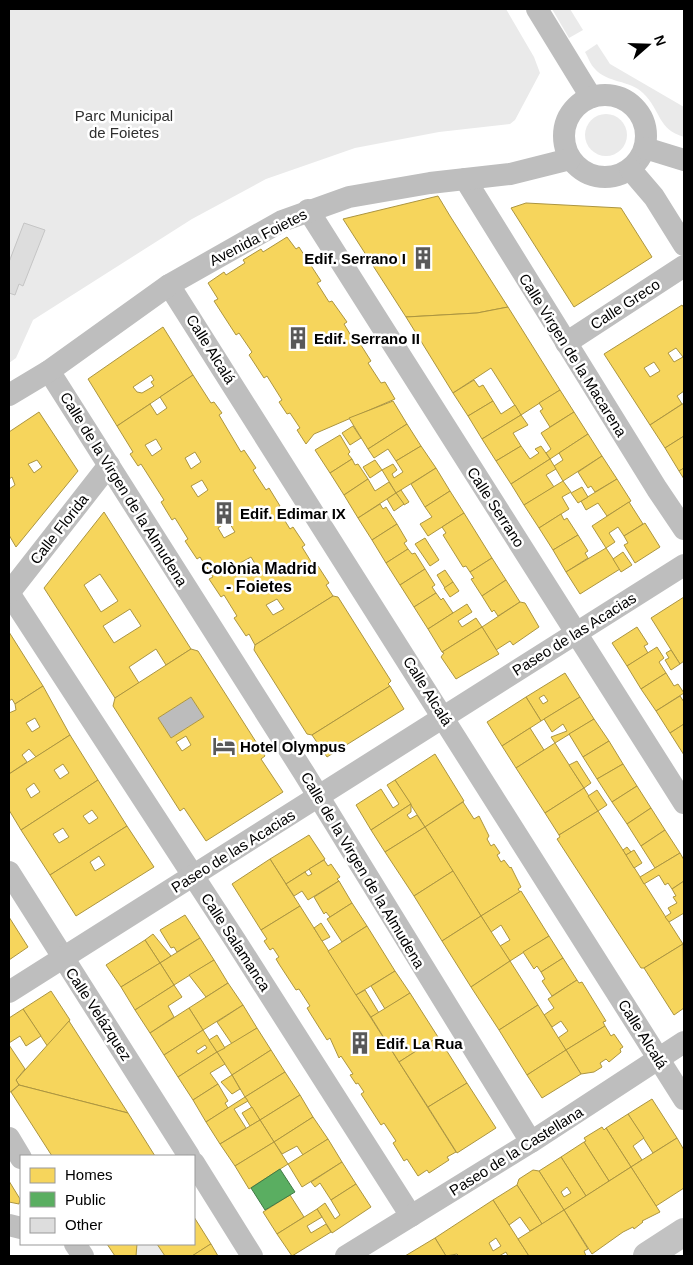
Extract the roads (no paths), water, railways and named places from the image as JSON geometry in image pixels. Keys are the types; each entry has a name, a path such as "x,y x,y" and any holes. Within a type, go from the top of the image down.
{"main road":[{"path":"647,1256 684,1232"}],"street":[{"path":"537,9 591,98"},
{"path":"610,95 624,100 635,108 643,120 646,134 645,148 630,169 621,175 598,177 588,174 570,159 565,147 566,121 573,110 591,98 610,95"},
{"path":"645,148 684,160"},
{"name":"Avenida Foietes","path":"9,395 49,371 169,285 282,221 308,210 349,197 510,174 570,159"},
{"path":"630,169 654,197 684,245"},
{"name":"Calle Virgen de la Macarena","path":"465,179 684,529"},
{"name":"Calle Serrano","path":"308,210 684,802"},
{"name":"Calle Greco","path":"566,343 684,266"},
{"name":"Calle Alcalá","path":"169,285 684,1099"},
{"name":"Calle de la Virgen de la Almudena","path":"49,371 532,1142"},
{"name":"Calle Florida","path":"9,593 109,465"},
{"name":"Paseo de las Acacias","path":"9,992 64,959 684,565"},
{"name":"Calle Salamanca","path":"9,593 235,940 411,1216"},
{"name":"Calle Velázquez","path":"9,872 188,1155"},
{"name":"Paseo de la Castellana","path":"346,1256 532,1142 684,1042"},
{"path":"9,1138 20,1156"},
{"path":"195,1165 252,1256"},
{"path":"77,1245 83,1256"}],"place":[{"name":"Edif. Serrano I","path":"423,258"},
{"name":"Edif. Serrano II","path":"298,338"},
{"name":"Edif. Edimar IX","path":"224,513"},
{"name":"Hotel Olympus","path":"224,746"},
{"name":"Edif. La Rua","path":"360,1043"}],"district":[{"name":"Colònia Madrid - Foietes","path":"259,577"}],"park label":[{"name":"Parc Municipal de Foietes","path":"124,124"}]}
